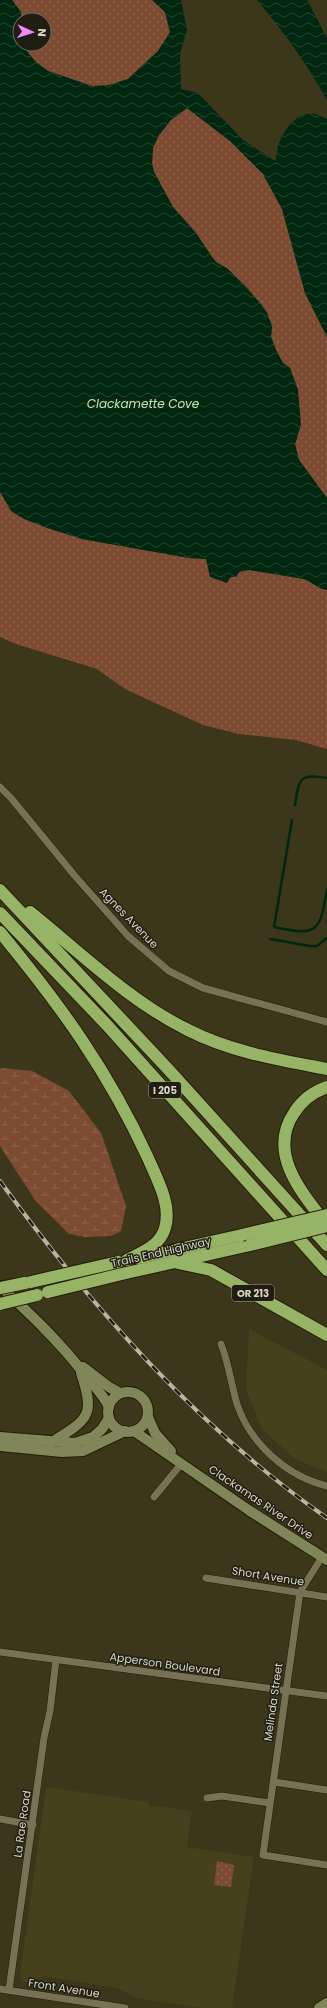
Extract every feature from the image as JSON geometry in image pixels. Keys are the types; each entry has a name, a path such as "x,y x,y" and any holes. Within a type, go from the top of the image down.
{"highway":[{"path":"0,889 129,993 165,1018 202,1036 239,1050 265,1057 327,1069"},
{"name":"I 205","path":"0,889 168,1069 327,1245"},
{"name":"I 205","path":"0,913 106,1024 327,1270"},
{"path":"0,932 43,984 101,1068 122,1103 156,1179 167,1209 165,1230 160,1239 152,1247 122,1261"},
{"path":"327,1087 314,1093 300,1104 287,1126 284,1152 292,1176 327,1225"},
{"name":"Trails End Highway","path":"0,1287 327,1216"},
{"name":"Trails End Highway","path":"0,1304 126,1273 250,1245 327,1225"},
{"name":"OR 213","path":"174,1262 211,1270 327,1335"}],"main road":[{"path":"0,1287 32,1316 78,1364 102,1394 109,1407 109,1418 102,1429 93,1437 75,1443 55,1440 0,1437"},
{"path":"78,1364 89,1370 109,1387 120,1393 115,1397 109,1407"},
{"path":"55,1440 78,1425 84,1419 89,1408 88,1395 78,1364"},
{"name":"Clackamas River Drive","path":"120,1393 133,1392 139,1395 147,1404 148,1417 155,1433 182,1463"},
{"path":"0,1446 62,1452 83,1451 143,1426 148,1417"},
{"name":"Clackamas River Drive","path":"109,1418 115,1427 129,1431 182,1463 250,1511 324,1559"},
{"path":"319,2008 327,2003"}],"street":[{"name":"Agnes Avenue","path":"0,787 11,798 76,878 128,936 169,971 203,988 327,1022"},
{"path":"221,1344 228,1362 238,1406 246,1424 258,1441 284,1466 311,1481 327,1486"},
{"path":"154,1497 182,1463"},
{"name":"Melinda Street","path":"324,1559 300,1592 263,1855 327,1865"},
{"name":"Short Avenue","path":"206,1578 327,1597"},
{"name":"Apperson Boulevard","path":"0,1652 327,1696"},
{"name":"La Rae Road","path":"9,1990 44,1738 50,1711 56,1660"},
{"path":"274,1782 327,1790"},
{"path":"207,1798 222,1796 270,1803"},
{"path":"0,1819 33,1825"},
{"name":"Front Avenue","path":"0,1989 125,2008"}],"shaded area":[{"path":"249,1329 327,1370 327,1472 295,1459 262,1429 246,1389"},
{"path":"46,1787 149,1802 149,1805 192,1811 187,1847 254,1857 232,2008 201,2008 136,1998 118,1988 43,1976 29,1983 22,1982 20,1976"}],"green space":[{"path":"12,0 152,0 165,12 170,33 158,51 128,79 109,86 92,86 48,71 35,61 28,52 52,52 52,12 21,12"},
{"path":"187,108 230,141 263,174 282,209 305,293 327,337 327,498 299,460 295,444 298,435 298,390 290,368 283,363 276,350 271,337 272,326 267,313 248,288 228,269 216,262 196,233 173,207 154,172 152,163 153,148 159,135 171,120"},
{"path":"0,492 82,539 189,558 206,559 227,583 231,577 236,574 249,570 304,579 327,590 327,749 296,740 239,734 203,725 125,689 97,669 16,644 0,637"},
{"path":"0,1069 32,1071 69,1091 101,1133 126,1206 121,1231 111,1236 85,1237 69,1234 35,1200 0,1146"},
{"path":"217,1861 234,1865 231,1887 214,1885"}],"water":[{"name":"Clackamette Cove","path":"0,0 12,0 21,12 12,12 12,52 28,52 35,61 48,71 92,86 109,85 128,79 158,51 170,32 165,12 152,0 181,0 187,30 180,54 181,89 198,93 243,140 275,161 278,146 283,134 297,118 302,115 316,114 327,119 327,337 305,293 282,209 263,174 230,141 187,108 171,120 159,135 153,148 152,163 154,172 173,207 196,233 216,262 228,269 261,304 267,313 272,326 271,337 276,350 283,363 290,368 298,390 301,425 295,444 299,460 327,498 327,590 304,579 249,570 240,571 236,577 230,577 227,583 210,577 206,559 189,558 82,539 24,519 11,511 0,492"},
{"path":"257,0 307,0 327,38 327,100 295,48"}],"waterway":[{"path":"295,805 298,789 302,780 311,776 327,778"},
{"path":"292,820 274,927 300,931 315,928 322,914 327,889"},
{"path":"270,939 317,946 327,938"}],"railway":[{"path":"0,1181 72,1275 110,1320 150,1363 191,1405 234,1445 280,1483 327,1518"}]}
